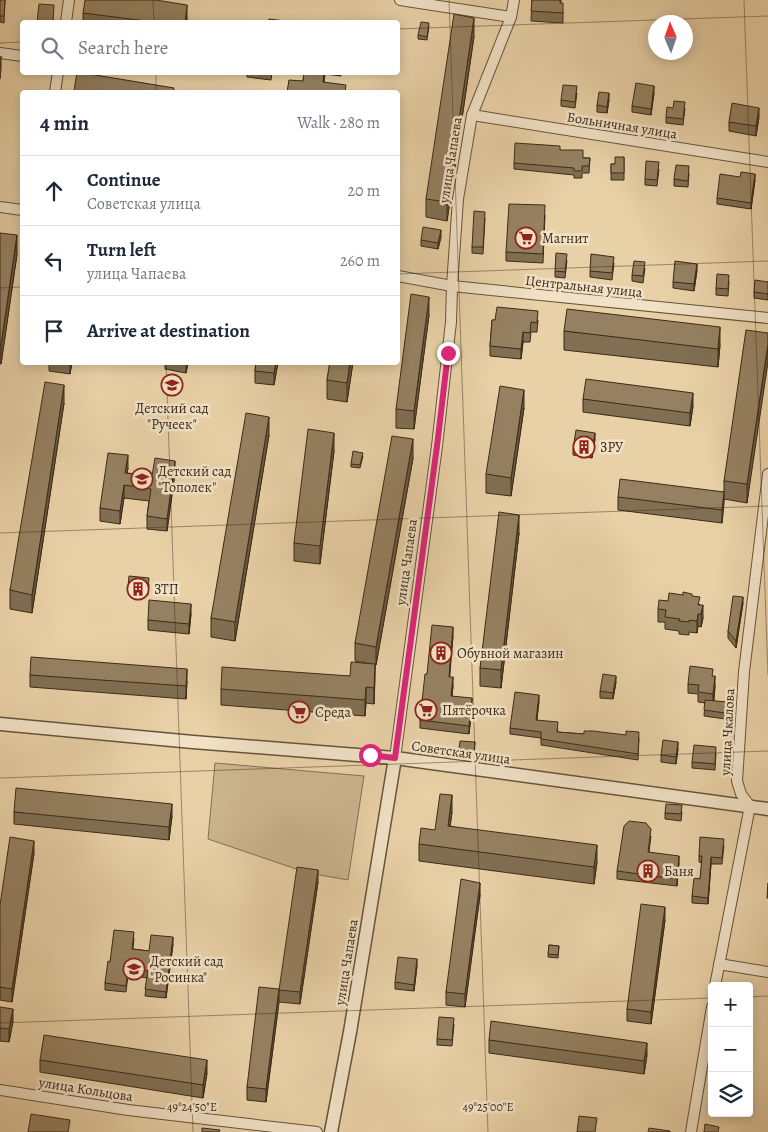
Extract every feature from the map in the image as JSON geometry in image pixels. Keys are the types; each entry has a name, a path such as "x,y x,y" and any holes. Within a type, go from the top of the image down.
{"street":[{"path":"66,20 69,0"},
{"path":"400,0 511,16"},
{"name":"улица Чапаева","path":"331,1132 395,758 437,446 451,322 458,199 472,115 511,16 514,0"},
{"path":"0,53 20,56"},
{"path":"55,90 58,75"},
{"name":"Больничная улица","path":"472,115 768,162"},
{"path":"0,207 20,210"},
{"name":"Центральная улица","path":"400,276 452,286 768,318"},
{"name":"улица Чкалова","path":"750,806 741,794 737,781 744,672 764,553 768,474"},
{"name":"Советская улица","path":"0,724 395,758 768,809"},
{"path":"716,982 750,806"},
{"path":"719,964 768,972"},
{"path":"691,1132 709,1027"},
{"name":"улица Кольцова","path":"0,1090 128,1110 317,1132"}],"shaded area":[{"path":"215,763 364,776 348,880 308,873 208,839"}],"building":[{"path":"0,0 5,0 4,16 0,16"},
{"path":"85,0 156,0 187,5 185,20 138,20 83,13"},
{"path":"532,0 560,0 560,3 563,3 563,13 531,11"},
{"path":"39,4 54,5 53,20 37,20"},
{"path":"454,14 474,18 447,202 426,199"},
{"path":"421,22 429,23 427,37 418,35"},
{"path":"77,75 95,75 174,88 174,90 74,90"},
{"path":"304,75 324,75 323,82 346,85 345,90 287,90 289,80 303,81"},
{"path":"636,83 654,86 651,109 632,106"},
{"path":"563,85 577,86 575,102 561,100"},
{"path":"599,92 609,93 607,107 597,105"},
{"path":"674,101 685,102 683,119 666,117 667,107 673,108"},
{"path":"732,103 759,108 756,126 729,122"},
{"path":"515,143 560,146 560,150 583,150 583,158 590,158 589,166 582,166 582,171 574,171 574,168 514,163"},
{"path":"615,157 624,157 624,173 611,173 611,164 615,164"},
{"path":"646,161 659,162 657,180 645,179"},
{"path":"676,165 689,166 688,181 674,179"},
{"path":"741,172 755,174 751,203 717,198 720,174 740,177"},
{"name":"Магнит","path":"509,204 545,205 543,254 506,252"},
{"path":"474,211 485,212 483,247 472,247"},
{"path":"423,227 441,230 438,243 421,240"},
{"path":"0,233 17,235 1,345 0,345"},
{"path":"556,253 567,254 565,272 555,271"},
{"path":"591,254 614,257 612,273 590,271"},
{"path":"634,261 645,262 643,276 632,275"},
{"path":"675,261 697,264 694,284 673,282"},
{"path":"717,274 729,275 728,289 716,288"},
{"path":"755,280 768,282 768,294 754,292"},
{"path":"411,294 429,297 414,411 396,409"},
{"path":"497,307 538,311 537,323 531,322 530,333 523,332 521,349 490,346 492,320 495,320"},
{"path":"567,309 720,327 718,349 564,331"},
{"path":"746,330 768,333 768,344 747,484 724,481"},
{"path":"256,365 275,365 274,373 255,371"},
{"path":"330,365 350,365 347,383 327,380"},
{"path":"586,379 693,393 690,413 583,399"},
{"path":"45,382 64,385 32,595 10,590"},
{"path":"500,386 524,390 511,478 486,474"},
{"path":"246,413 269,417 235,622 211,618"},
{"path":"308,429 334,433 320,546 294,543"},
{"name":"ЗРУ","path":"576,430 595,433 592,452 573,449"},
{"path":"392,436 413,439 376,647 355,643"},
{"path":"353,451 363,453 360,465 351,464"},
{"path":"108,453 128,455 125,473 152,476 155,458 175,461 167,519 147,516 151,489 124,485 120,511 100,508"},
{"path":"620,479 724,492 722,510 618,497"},
{"path":"499,512 519,515 501,670 480,668"},
{"path":"129,576 149,578 148,589 128,587"},
{"path":"683,592 700,597 698,605 703,605 701,614 698,614 697,621 679,621 680,619 665,617 666,610 658,609 659,600 668,601 669,593 683,595"},
{"path":"733,596 743,597 736,641 728,631"},
{"path":"149,600 191,604 189,624 148,620"},
{"path":"432,625 453,627 449,677 453,677 451,696 472,698 469,726 420,720"},
{"path":"31,657 187,669 186,686 30,675"},
{"path":"351,662 375,664 374,688 366,687 365,700 221,689 222,667 350,676"},
{"path":"690,666 713,669 712,676 715,676 713,694 698,692 699,685 688,684"},
{"path":"603,674 616,676 613,693 600,691"},
{"path":"515,692 539,695 536,720 558,722 557,732 584,734 584,731 593,731 626,735 626,731 639,732 638,754 541,739 541,732 510,728"},
{"path":"705,700 727,702 725,713 704,710"},
{"path":"663,740 678,742 676,757 661,755"},
{"path":"460,741 475,742 474,751 459,749"},
{"path":"694,745 716,747 715,764 692,762"},
{"path":"16,788 172,804 169,827 14,812"},
{"path":"440,794 452,795 448,826 597,845 594,867 419,844 421,828 435,830"},
{"path":"666,804 682,805 681,814 665,813"},
{"path":"629,821 646,823 651,829 648,852 679,856 677,879 617,871 624,826"},
{"path":"10,837 34,841 12,989 0,987 0,905"},
{"path":"700,837 724,839 722,858 711,857 708,898 692,896 694,878 700,879 702,856 699,856"},
{"path":"297,867 318,870 300,992 279,990"},
{"path":"461,879 480,883 465,994 446,992"},
{"path":"641,904 665,907 651,1012 627,1009"},
{"path":"114,930 134,932 132,949 149,951 151,935 173,937 166,992 145,989 148,971 128,969 126,986 105,983"},
{"path":"549,945 559,946 558,955 548,954"},
{"path":"398,957 417,959 414,985 395,982"},
{"path":"259,987 279,989 266,1089 247,1087"},
{"path":"0,1007 13,1009 9,1029 0,1028"},
{"path":"439,1017 454,1018 452,1040 437,1039"},
{"path":"491,1021 647,1043 644,1061 489,1040"},
{"path":"44,1035 207,1060 203,1085 40,1060"},
{"path":"31,1114 70,1120 68,1132 28,1132"},
{"path":"579,1116 597,1118 595,1132 577,1132"},
{"path":"705,1124 719,1127 718,1132 704,1132"},
{"path":"202,1128 220,1130 219,1132 202,1132"},
{"path":"649,1128 670,1131 670,1132 648,1132"}],"place":[{"name":"Магнит","path":"526,238"},
{"name":"Детский сад \"Ручеек\"","path":"172,385"},
{"name":"ЗРУ","path":"584,447"},
{"name":"Детский сад \"Тополек\"","path":"142,479"},
{"name":"ЗТП","path":"138,589"},
{"name":"Обувной магазин","path":"441,653"},
{"name":"Пятёрочка","path":"426,710"},
{"name":"Среда","path":"299,712"},
{"name":"Баня","path":"648,871"},
{"name":"Детский сад \"Росинка\"","path":"134,969"}],"route":[{"path":"370,755 395,758 448,353"}]}
